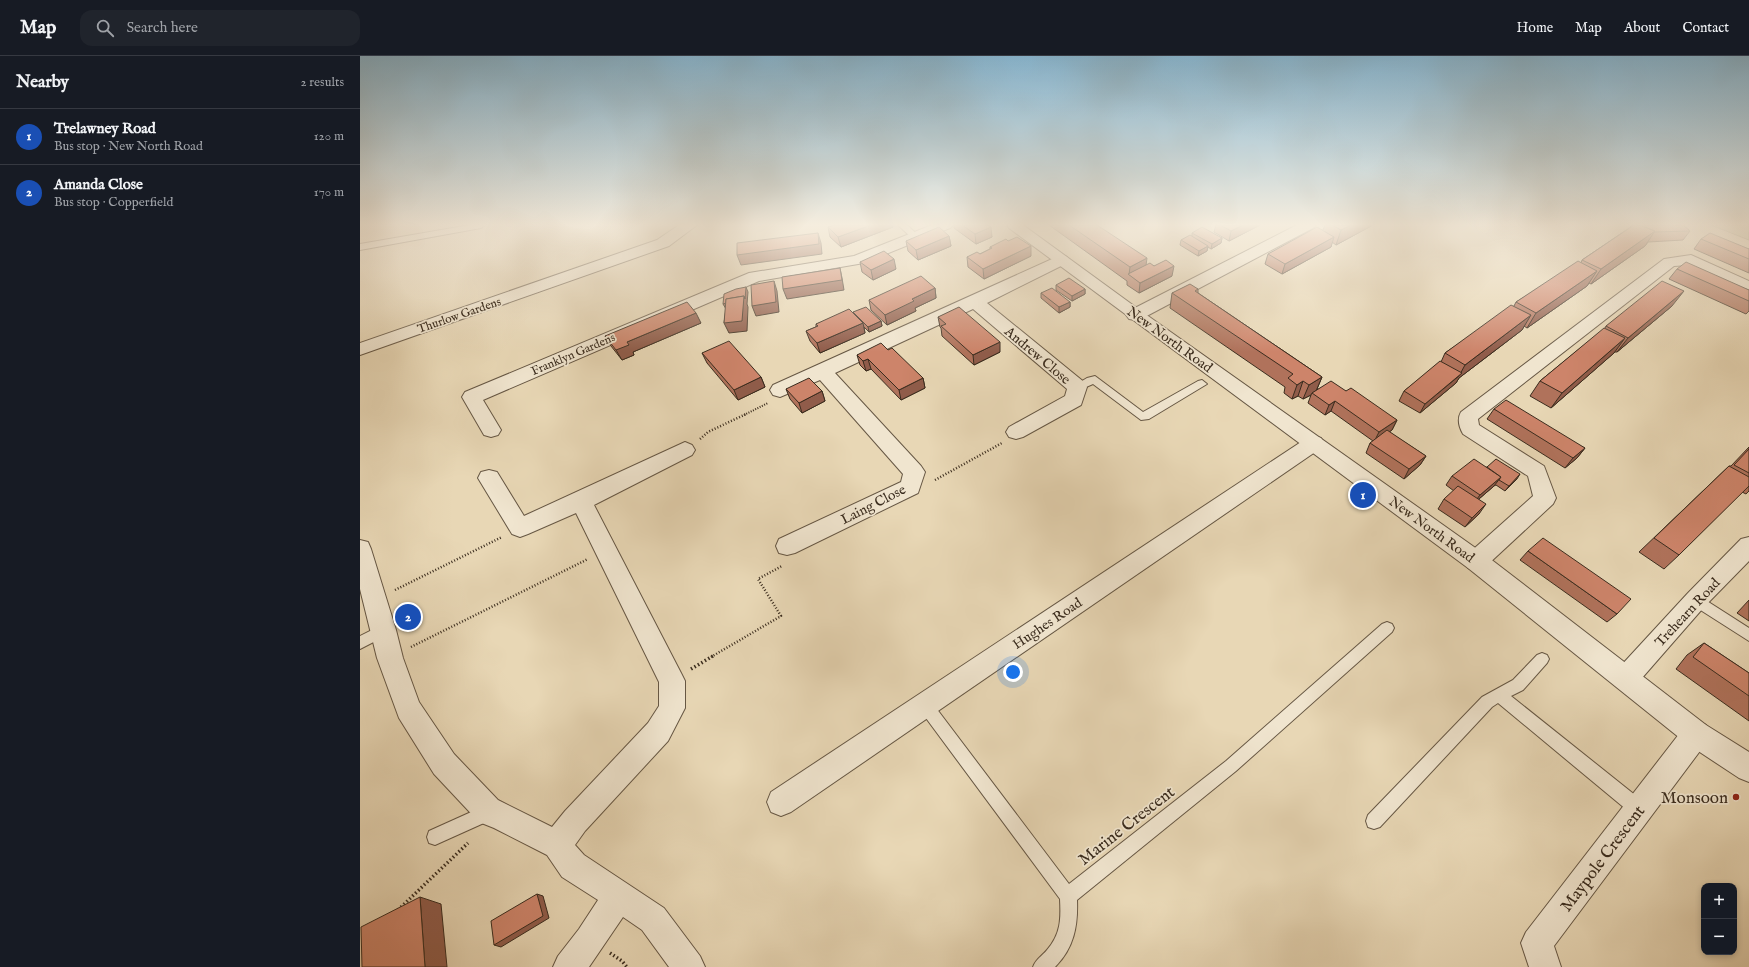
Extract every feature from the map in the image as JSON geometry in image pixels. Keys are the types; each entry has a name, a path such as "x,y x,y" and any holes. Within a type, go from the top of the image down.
{"street":[{"name":"Thurlow Gardens","path":"360,349 593,268"},
{"name":"Franklyn Gardens","path":"491,430 472,397 755,277 812,268"},
{"path":"780,390 975,302 1046,268"},
{"name":"New North Road","path":"1071,268 1476,561 1696,734 1749,768"},
{"path":"1135,315 1225,268"},
{"path":"1476,561 1546,498 1537,472 1470,429 1468,416 1663,268"},
{"path":"1707,268 1749,287"},
{"name":"Andrew Close","path":"975,302 1077,387 1074,400 1016,432"},
{"name":"Laing Close","path":"786,555 910,487 914,472 822,370"},
{"name":"Hughes Road","path":"781,802 1314,444"},
{"path":"489,478 520,528 581,501 685,450"},
{"path":"557,845 575,821 658,732 672,708 672,681 581,501"},
{"name":"Trehearn Road","path":"1626,678 1696,600 1749,546"},
{"path":"360,549 384,630 390,658 408,709 444,764 489,812 499,815 557,845 572,866 653,919 689,967"},
{"name":"Maypole Crescent","path":"1545,967 1537,944 1696,734"},
{"path":"568,967 590,940 618,897"}],"lane":[{"path":"1077,387 1091,380 1095,380 1141,416 1145,416 1202,384"},
{"path":"1696,600 1749,635"},
{"name":"Marine Crescent","path":"1068,896 1231,766 1388,628"},
{"path":"360,643 384,630"},
{"path":"1374,821 1487,702 1518,685 1542,659"},
{"path":"1500,695 1639,809"},
{"path":"925,705 1068,896 1070,925 1066,939 1058,953 1042,967"},
{"path":"435,836 489,812"}],"path":[{"path":"685,450 708,432 776,399 780,390"},
{"path":"929,483 1010,439 1016,432"},
{"path":"375,600 520,528"},
{"path":"390,658 605,551"},
{"path":"672,681 781,616 758,579 786,555"},
{"path":"394,913 470,842"}],"building":[{"path":"840,268 842,280 783,289 782,277"},
{"path":"868,268 876,268 871,270"},
{"path":"1141,268 1171,268 1140,283 1128,274"},
{"path":"1568,268 1590,268 1597,271 1536,313 1516,302"},
{"path":"1679,268 1698,268 1749,290 1749,301 1677,269"},
{"path":"921,276 935,288 912,299 914,301 885,315 869,300"},
{"path":"1069,278 1085,289 1072,296 1056,285"},
{"path":"774,281 776,302 752,306 751,285"},
{"path":"1662,281 1684,291 1628,338 1606,326"},
{"path":"1190,284 1198,289 1195,291 1322,377 1309,385 1303,381 1297,385 1288,378 1293,374 1172,293"},
{"path":"746,287 745,299 744,296 726,299 726,303 723,304 724,294"},
{"path":"1052,288 1070,302 1059,307 1041,293"},
{"path":"744,296 742,321 724,323 726,299"},
{"path":"687,302 696,313 627,342 629,345 616,350 605,336"},
{"path":"1511,305 1531,315 1465,365 1445,353"},
{"path":"866,307 881,321 868,327 853,312"},
{"path":"959,307 1000,342 973,355 941,326 946,324 938,317"},
{"path":"849,309 863,323 817,343 806,331 818,326 816,324"},
{"path":"1604,328 1625,338 1562,393 1540,381"},
{"path":"729,341 761,377 734,390 702,353"},
{"path":"881,343 888,350 892,348 923,378 899,390 868,359 863,361 857,355"},
{"path":"1440,361 1462,373 1425,404 1404,391"},
{"path":"809,378 822,391 799,403 786,389"},
{"path":"1331,381 1346,391 1351,388 1397,420 1379,432 1335,401 1329,405 1312,393"},
{"path":"1506,400 1585,448 1573,458 1494,409"},
{"path":"1387,430 1426,456 1409,469 1370,443"},
{"path":"1749,449 1749,473 1734,465"},
{"path":"1474,459 1501,477 1480,495 1452,476"},
{"path":"1496,459 1520,474 1509,486 1499,480 1501,477 1487,467"},
{"path":"1729,466 1749,477 1749,486 1679,555 1654,538"},
{"path":"1458,486 1486,504 1472,518 1444,499"},
{"path":"1543,538 1631,599 1617,614 1528,551"},
{"path":"1704,643 1749,673 1749,696 1693,657"},
{"path":"537,894 543,916 494,945 491,921"},
{"path":"420,897 425,967 362,967 361,927"}],"place":[{"name":"Trelawney Road","path":"1363,495"},
{"name":"Amanda Close","path":"408,617"},
{"name":"Monsoon","path":"1736,797"}]}
